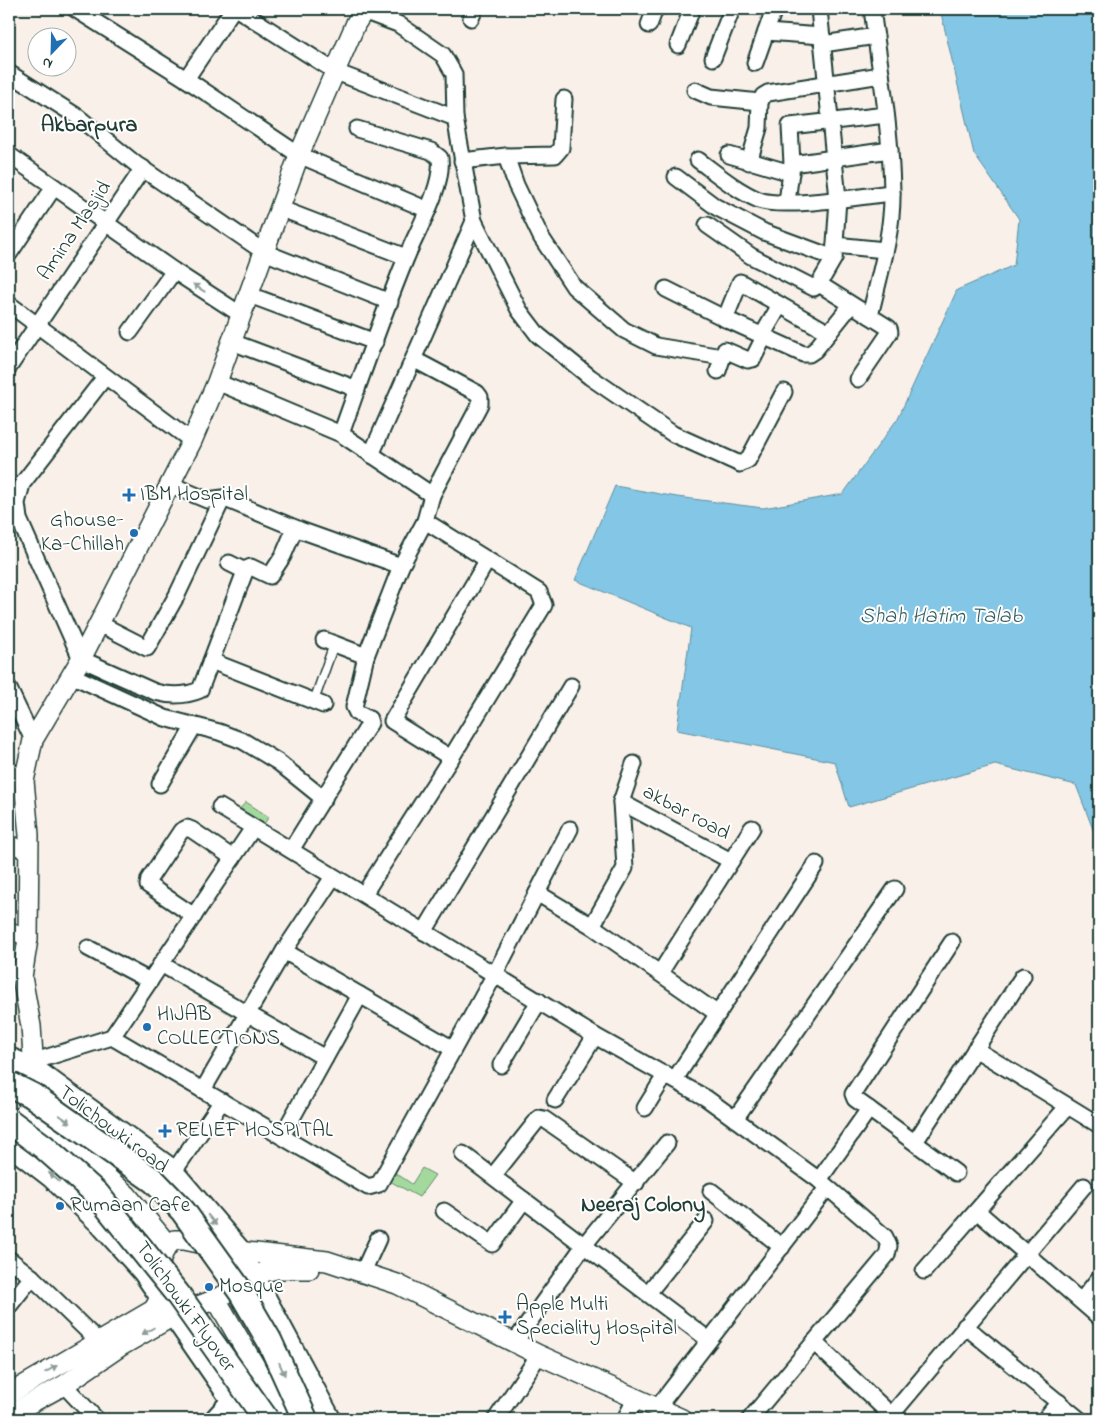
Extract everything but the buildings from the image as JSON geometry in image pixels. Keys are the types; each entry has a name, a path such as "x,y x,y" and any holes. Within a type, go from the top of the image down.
{"main road":[{"name":"Tolichowki road","path":"25,1064 169,1170 238,1251 328,1419"},
{"path":"9,1084 33,1096 166,1192 208,1244 241,1292 269,1340 305,1419"},
{"name":"Tolichowki Flyover","path":"18,1116 44,1147 98,1194 271,1412"},
{"path":"9,1142 53,1176 101,1222 145,1271 247,1419"},
{"path":"257,1419 271,1412 307,1381"}],"street":[{"path":"75,9 186,79 299,155 428,210"},
{"path":"186,79 235,9 336,72 455,118"},
{"path":"649,25 655,9"},
{"path":"678,45 692,9"},
{"path":"713,58 732,9"},
{"path":"755,63 774,9"},
{"path":"707,225 722,237 759,260 814,288 819,284 834,252 838,199 832,123 819,9"},
{"path":"870,316 885,250 892,193 890,150 872,9"},
{"path":"9,1135 18,1116 31,1026 15,974 28,939 27,852 29,836 16,775 33,740 81,660 98,623 192,441 232,342 247,294 299,155 356,24 364,10 398,24 443,55 454,74 455,118 474,221 520,310 538,335 590,377 673,434 735,463 744,463 761,437 784,392"},
{"path":"766,32 823,40 876,36"},
{"path":"9,73 78,116 143,168 264,252 390,302"},
{"path":"749,162 759,128 760,102 763,96 768,93 828,85 881,75"},
{"path":"695,90 711,97 760,102"},
{"path":"462,161 506,156 548,157 558,152 561,148 564,99"},
{"path":"787,202 792,169 790,126 832,123 886,115"},
{"path":"341,434 406,257 428,210 441,166 440,158 431,151 356,129"},
{"path":"729,155 749,162 792,169 835,159 890,150"},
{"path":"9,156 174,271 240,314"},
{"path":"506,156 516,185 541,237 574,287 624,330 656,346 720,364 724,350 748,360 753,359 780,305"},
{"path":"698,160 743,192 766,202 838,199 892,193"},
{"name":"Amina Masjid","path":"9,367 143,168"},
{"path":"676,177 716,207 764,232 834,252 885,250"},
{"path":"9,254 54,187"},
{"path":"279,208 406,257"},
{"path":"371,455 415,360 474,221"},
{"path":"130,332 174,271"},
{"path":"725,319 740,282 828,333"},
{"path":"819,284 889,328 890,332 858,379"},
{"path":"666,289 725,319 803,354 809,354 851,305"},
{"path":"247,294 375,342"},
{"path":"9,304 192,441"},
{"path":"232,342 357,389"},
{"path":"291,850 370,724 369,719 357,713 354,707 366,656 401,566 425,521 432,495 481,400 477,393 415,360"},
{"path":"105,377 22,484 17,504 19,519 81,660 155,692 168,695 187,694 200,690 248,566 270,576 283,556 295,528"},
{"path":"217,382 341,434 432,495"},
{"path":"169,484 207,500 223,498 295,528 401,566"},
{"path":"98,623 147,648 177,595 223,498"},
{"path":"364,894 452,758 544,605 539,592 425,521"},
{"path":"452,758 392,721 487,561"},
{"path":"228,563 245,572"},
{"path":"329,642 366,656"},
{"path":"211,661 318,703"},
{"path":"71,676 165,718 219,732 243,741 278,762 324,799"},
{"path":"424,932 571,686"},
{"path":"9,689 33,740"},
{"path":"160,784 194,726"},
{"path":"592,926 625,868 621,802 634,764"},
{"name":"akbar road","path":"621,802 731,861"},
{"path":"220,807 595,1036 671,1077 735,1119 823,1184 885,1237 889,1246 887,1255 750,1419"},
{"path":"194,916 148,885 149,879 181,831 187,828 192,830 233,858"},
{"path":"25,1064 112,1037 253,828"},
{"path":"660,973 752,828"},
{"path":"112,1037 368,1188 373,1188 379,1184 495,974 570,829"},
{"path":"9,843 27,852"},
{"path":"645,1108 671,1077 718,1014 816,864"},
{"path":"203,1090 284,952 333,876"},
{"path":"735,1119 895,889"},
{"path":"537,893 592,926 643,964 660,973 718,1014"},
{"path":"9,930 28,939"},
{"path":"952,942 852,1094 855,1099 956,1173"},
{"path":"88,948 150,981"},
{"path":"284,952 453,1049"},
{"path":"161,964 325,1058"},
{"path":"915,1142 1023,976"},
{"path":"282,1136 360,995"},
{"path":"501,1065 539,1001"},
{"path":"555,1100 595,1036"},
{"path":"976,1049 1067,1107 1099,1125"},
{"path":"169,1170 179,1164 222,1101"},
{"path":"924,1270 1067,1107"},
{"path":"657,1408 782,1247 869,1109"},
{"path":"18,1116 65,1140 121,1189 168,1245"},
{"path":"492,1176 539,1118 544,1119 636,1183"},
{"path":"514,1343 584,1244 667,1143"},
{"path":"463,1154 708,1340"},
{"path":"814,1342 889,1417 1084,1186"},
{"path":"711,1191 782,1247"},
{"path":"444,1211 492,1244 524,1200"},
{"path":"977,1211 1099,1317"},
{"path":"648,1294 706,1221"},
{"path":"362,1274 378,1239"},
{"path":"9,1394 153,1310 161,1296 159,1262 161,1253 174,1240 184,1240 238,1251 327,1261 397,1284 539,1355 682,1419"},
{"path":"9,1259 32,1277 98,1341"},
{"path":"9,1415 64,1385 121,1346 175,1315 216,1299 253,1277 276,1269 328,1269 339,1266"},
{"path":"9,1306 32,1277"},
{"path":"1081,1301 1099,1278"},
{"path":"216,1299 271,1412"},
{"path":"965,1326 1080,1419"},
{"path":"496,1419 539,1355"},
{"path":"64,1385 96,1419"},
{"path":"212,1419 232,1397"},
{"path":"625,1419 636,1398"},
{"path":"1045,1419 1059,1402"}],"lane":[{"path":"318,703 329,642"}],"green space":[{"path":"246,802 269,817 260,829 235,814"},
{"path":"422,1168 435,1175 419,1197 384,1178 391,1170 412,1184"}],"water":[{"name":"Shah Hatim Talab","path":"940,9 1099,9 1099,845 1076,785 995,765 849,807 835,762 677,730 691,628 575,580 615,486 677,497 763,508 843,494 898,418 957,290 1014,265 1019,219 974,154"}],"place":[{"name":"IBM Hospital","path":"129,495"},
{"name":"Ghouse- Ka-Chillah","path":"134,533"},
{"name":"HIJAB COLLECTIONS","path":"147,1027"},
{"name":"RELIEF HOSPITAL","path":"165,1131"},
{"name":"Rumaan Cafe","path":"60,1206"},
{"name":"Mosque","path":"209,1287"},
{"name":"Apple Multi Speciality Hospital","path":"505,1317"}],"district":[{"name":"Akbarpura","path":"89,126"},
{"name":"Neeraj Colony","path":"643,1206"}]}
